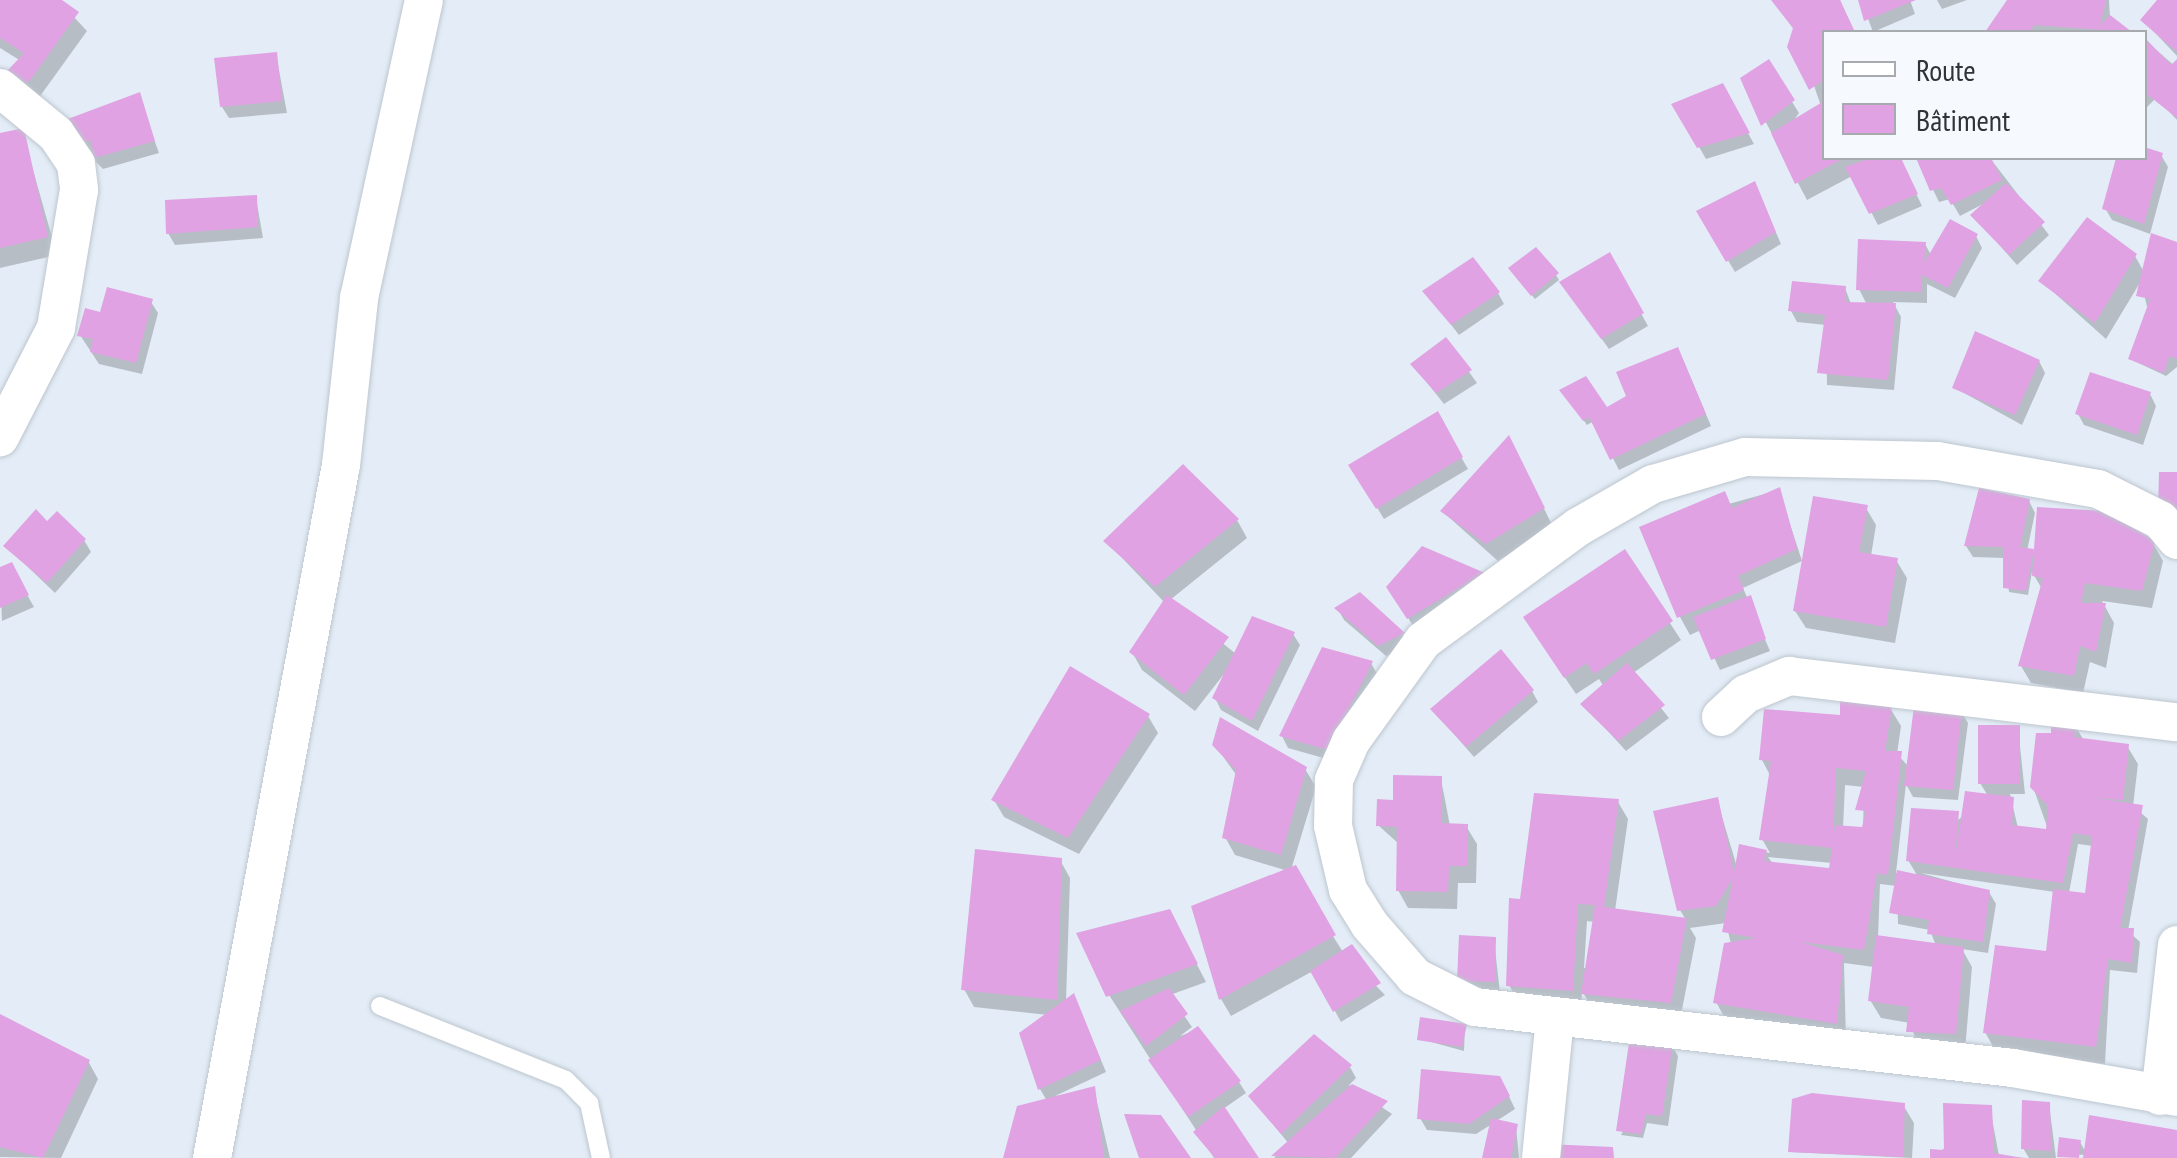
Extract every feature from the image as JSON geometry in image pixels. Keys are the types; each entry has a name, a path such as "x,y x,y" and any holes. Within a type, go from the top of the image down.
{"street":[{"path":"212,1158 341,465 359,298 424,0"},
{"path":"0,88 56,134 76,164 78,190 56,328 0,436"},
{"path":"2177,540 2133,503 2012,471 1744,458 1638,492 1473,599 1423,641 1358,728 1334,780 1339,859 1369,924 1440,996 1555,1017 2014,1068 2169,1096 2177,945"},
{"path":"1721,717 1746,694 1789,676 2177,722"},
{"path":"1541,1158 1555,1017"}],"lane":[{"path":"380,1006 566,1080 590,1103 601,1158"}],"building":[{"path":"0,0 62,0 79,12 28,83 7,71 24,53 0,38"},
{"path":"1771,0 1840,0 1854,30 1822,30 1822,81 1809,90 1787,47 1793,28"},
{"path":"1858,0 1916,0 1864,21"},
{"path":"2007,0 2106,0 2100,25 2110,15 2129,30 2034,25 2031,30 1986,30"},
{"path":"2157,0 2177,0 2177,52 2140,20"},
{"path":"2147,40 2171,65 2177,59 2177,118 2147,94"},
{"path":"277,52 282,101 220,107 214,58"},
{"path":"1769,59 1795,100 1761,126 1740,78"},
{"path":"1723,83 1750,133 1697,148 1671,104"},
{"path":"140,92 155,141 94,158 91,140 77,146 65,120"},
{"path":"1822,102 1822,160 1840,160 1795,184 1771,133"},
{"path":"24,128 48,237 0,248 0,133"},
{"path":"2147,148 2163,153 2144,224 2102,209 2115,160 2147,160"},
{"path":"1865,160 1902,160 1918,194 1869,214 1845,167"},
{"path":"1917,160 1992,160 2002,180 1951,205 1941,188 1930,191"},
{"path":"1755,181 1776,232 1726,262 1696,211"},
{"path":"2006,183 2045,222 2009,255 1970,215"},
{"path":"257,195 258,227 166,234 165,200"},
{"path":"2087,217 2137,254 2095,323 2038,281"},
{"path":"1950,219 1978,234 1948,288 1922,275 1922,292 1856,290 1858,239 1926,242 1924,263"},
{"path":"2151,233 2177,242 2177,359 2169,356 2164,373 2128,359 2150,299 2136,296"},
{"path":"1536,247 1559,273 1531,296 1508,268"},
{"path":"1610,252 1644,313 1601,339 1559,282"},
{"path":"1473,257 1500,292 1451,325 1422,291"},
{"path":"1792,281 1846,286 1845,302 1896,303 1888,380 1817,373 1825,315 1788,311"},
{"path":"107,287 153,299 136,363 90,352 93,339 77,336 85,308 100,312"},
{"path":"1975,331 2040,360 2015,415 1952,388"},
{"path":"1446,337 1472,370 1436,393 1410,364"},
{"path":"1678,347 1706,414 1610,460 1589,417 1583,421 1559,390 1586,376 1607,407 1626,396 1616,372"},
{"path":"2090,372 2151,392 2137,435 2075,414"},
{"path":"1438,411 1463,457 1376,509 1348,465"},
{"path":"1509,435 1545,508 1486,544 1440,511"},
{"path":"1183,464 1239,519 1155,587 1103,541"},
{"path":"2159,472 2177,472 2177,510 2158,510"},
{"path":"1780,487 1797,549 1738,576 1744,590 1677,618 1639,527 1725,491 1732,508"},
{"path":"1979,488 2030,499 2020,547 2034,549 2026,591 2003,588 2003,547 1964,546"},
{"path":"1813,496 1868,505 1859,552 1898,558 1886,627 1793,611"},
{"path":"2037,507 2105,511 2155,541 2142,591 2085,583 2081,603 2106,603 2096,652 2080,646 2074,676 2018,666 2043,578 2032,576"},
{"path":"36,509 47,521 57,511 86,539 47,583 3,546"},
{"path":"1422,546 1485,573 1407,619 1386,587"},
{"path":"1625,549 1673,621 1594,674 1587,663 1564,678 1523,617"},
{"path":"12,562 29,595 0,608 0,567"},
{"path":"1360,592 1405,633 1378,646 1334,608"},
{"path":"1167,595 1229,637 1184,695 1129,652"},
{"path":"1751,595 1766,639 1711,660 1693,617"},
{"path":"1252,616 1295,632 1252,721 1212,698"},
{"path":"1322,647 1373,661 1328,750 1279,736"},
{"path":"1501,649 1534,690 1466,747 1430,709"},
{"path":"1627,663 1665,705 1618,741 1580,704"},
{"path":"1070,666 1150,714 1068,838 991,800"},
{"path":"1840,701 1892,706 1885,751 1902,751 1888,875 1877,873 1864,950 1801,942 1843,955 1837,1024 1713,1003 1724,943 1756,938 1722,932 1733,878 1716,906 1677,911 1653,811 1718,797 1734,873 1739,844 1767,850 1764,861 1829,868 1832,848 1759,840 1771,761 1759,760 1764,709 1840,715","holes":["1836,768 1866,771 1855,810 1866,811 1862,827 1835,825 1833,842"]},
{"path":"1914,706 1962,709 1953,790 1904,786"},
{"path":"1220,717 1307,767 1281,855 1222,838 1236,770 1212,745"},
{"path":"2051,722 2076,723 2074,737 2129,744 2123,800 2094,798 2143,805 2120,928 2134,928 2132,963 2108,959 2096,1047 1983,1033 1995,945 2046,951 2053,889 2085,893 2092,836 2073,833 2063,883 1906,861 1911,808 1959,811 1955,858 1965,791 2014,797 2012,825 2046,829 2048,806 2030,787 2036,733 2051,733"},
{"path":"1978,725 2020,725 2020,784 1978,784"},
{"path":"1393,775 1442,776 1441,823 1468,824 1467,866 1449,866 1448,892 1396,891 1397,827 1376,826 1377,799 1393,800"},
{"path":"1534,793 1619,799 1604,907 1687,918 1671,1003 1581,994 1595,905 1578,904 1573,991 1506,986 1509,898 1520,899"},
{"path":"975,849 1062,858 1057,1000 961,990"},
{"path":"1296,865 1336,935 1219,1000 1191,906"},
{"path":"1897,870 1990,890 1983,942 1927,934 1929,920 1889,913"},
{"path":"1170,909 1198,964 1106,997 1076,933"},
{"path":"1459,935 1496,937 1495,982 1457,981"},
{"path":"1876,935 1964,947 1956,1034 1906,1032 1909,1007 1868,1001"},
{"path":"1352,944 1381,983 1333,1012 1310,971"},
{"path":"1169,988 1188,1014 1146,1046 1120,1011"},
{"path":"1074,993 1101,1060 1038,1090 1019,1033"},
{"path":"0,1014 90,1060 43,1158 0,1147"},
{"path":"1420,1017 1467,1024 1462,1047 1417,1040"},
{"path":"1198,1026 1241,1081 1188,1117 1148,1060"},
{"path":"1314,1034 1352,1065 1281,1134 1248,1096"},
{"path":"1630,1036 1673,1042 1662,1116 1646,1114 1641,1134 1616,1131"},
{"path":"1421,1069 1500,1076 1510,1096 1469,1124 1417,1119"},
{"path":"1352,1084 1388,1101 1335,1158 1271,1156"},
{"path":"1095,1086 1104,1158 1003,1158 1017,1106"},
{"path":"1812,1093 1905,1103 1903,1157 1788,1152 1792,1099"},
{"path":"2022,1100 2050,1102 2051,1151 2021,1149"},
{"path":"1943,1103 1992,1105 1994,1153 2023,1158 1930,1158 1930,1149 1944,1150"},
{"path":"1224,1106 1259,1158 1215,1158 1193,1132"},
{"path":"1124,1114 1161,1115 1191,1158 1139,1158"},
{"path":"2089,1115 2177,1130 2177,1158 2083,1158"},
{"path":"1491,1118 1518,1124 1511,1158 1482,1158"},
{"path":"2059,1137 2081,1140 2079,1158 2057,1157"},
{"path":"1547,1144 1613,1147 1614,1158 1545,1158"}]}
